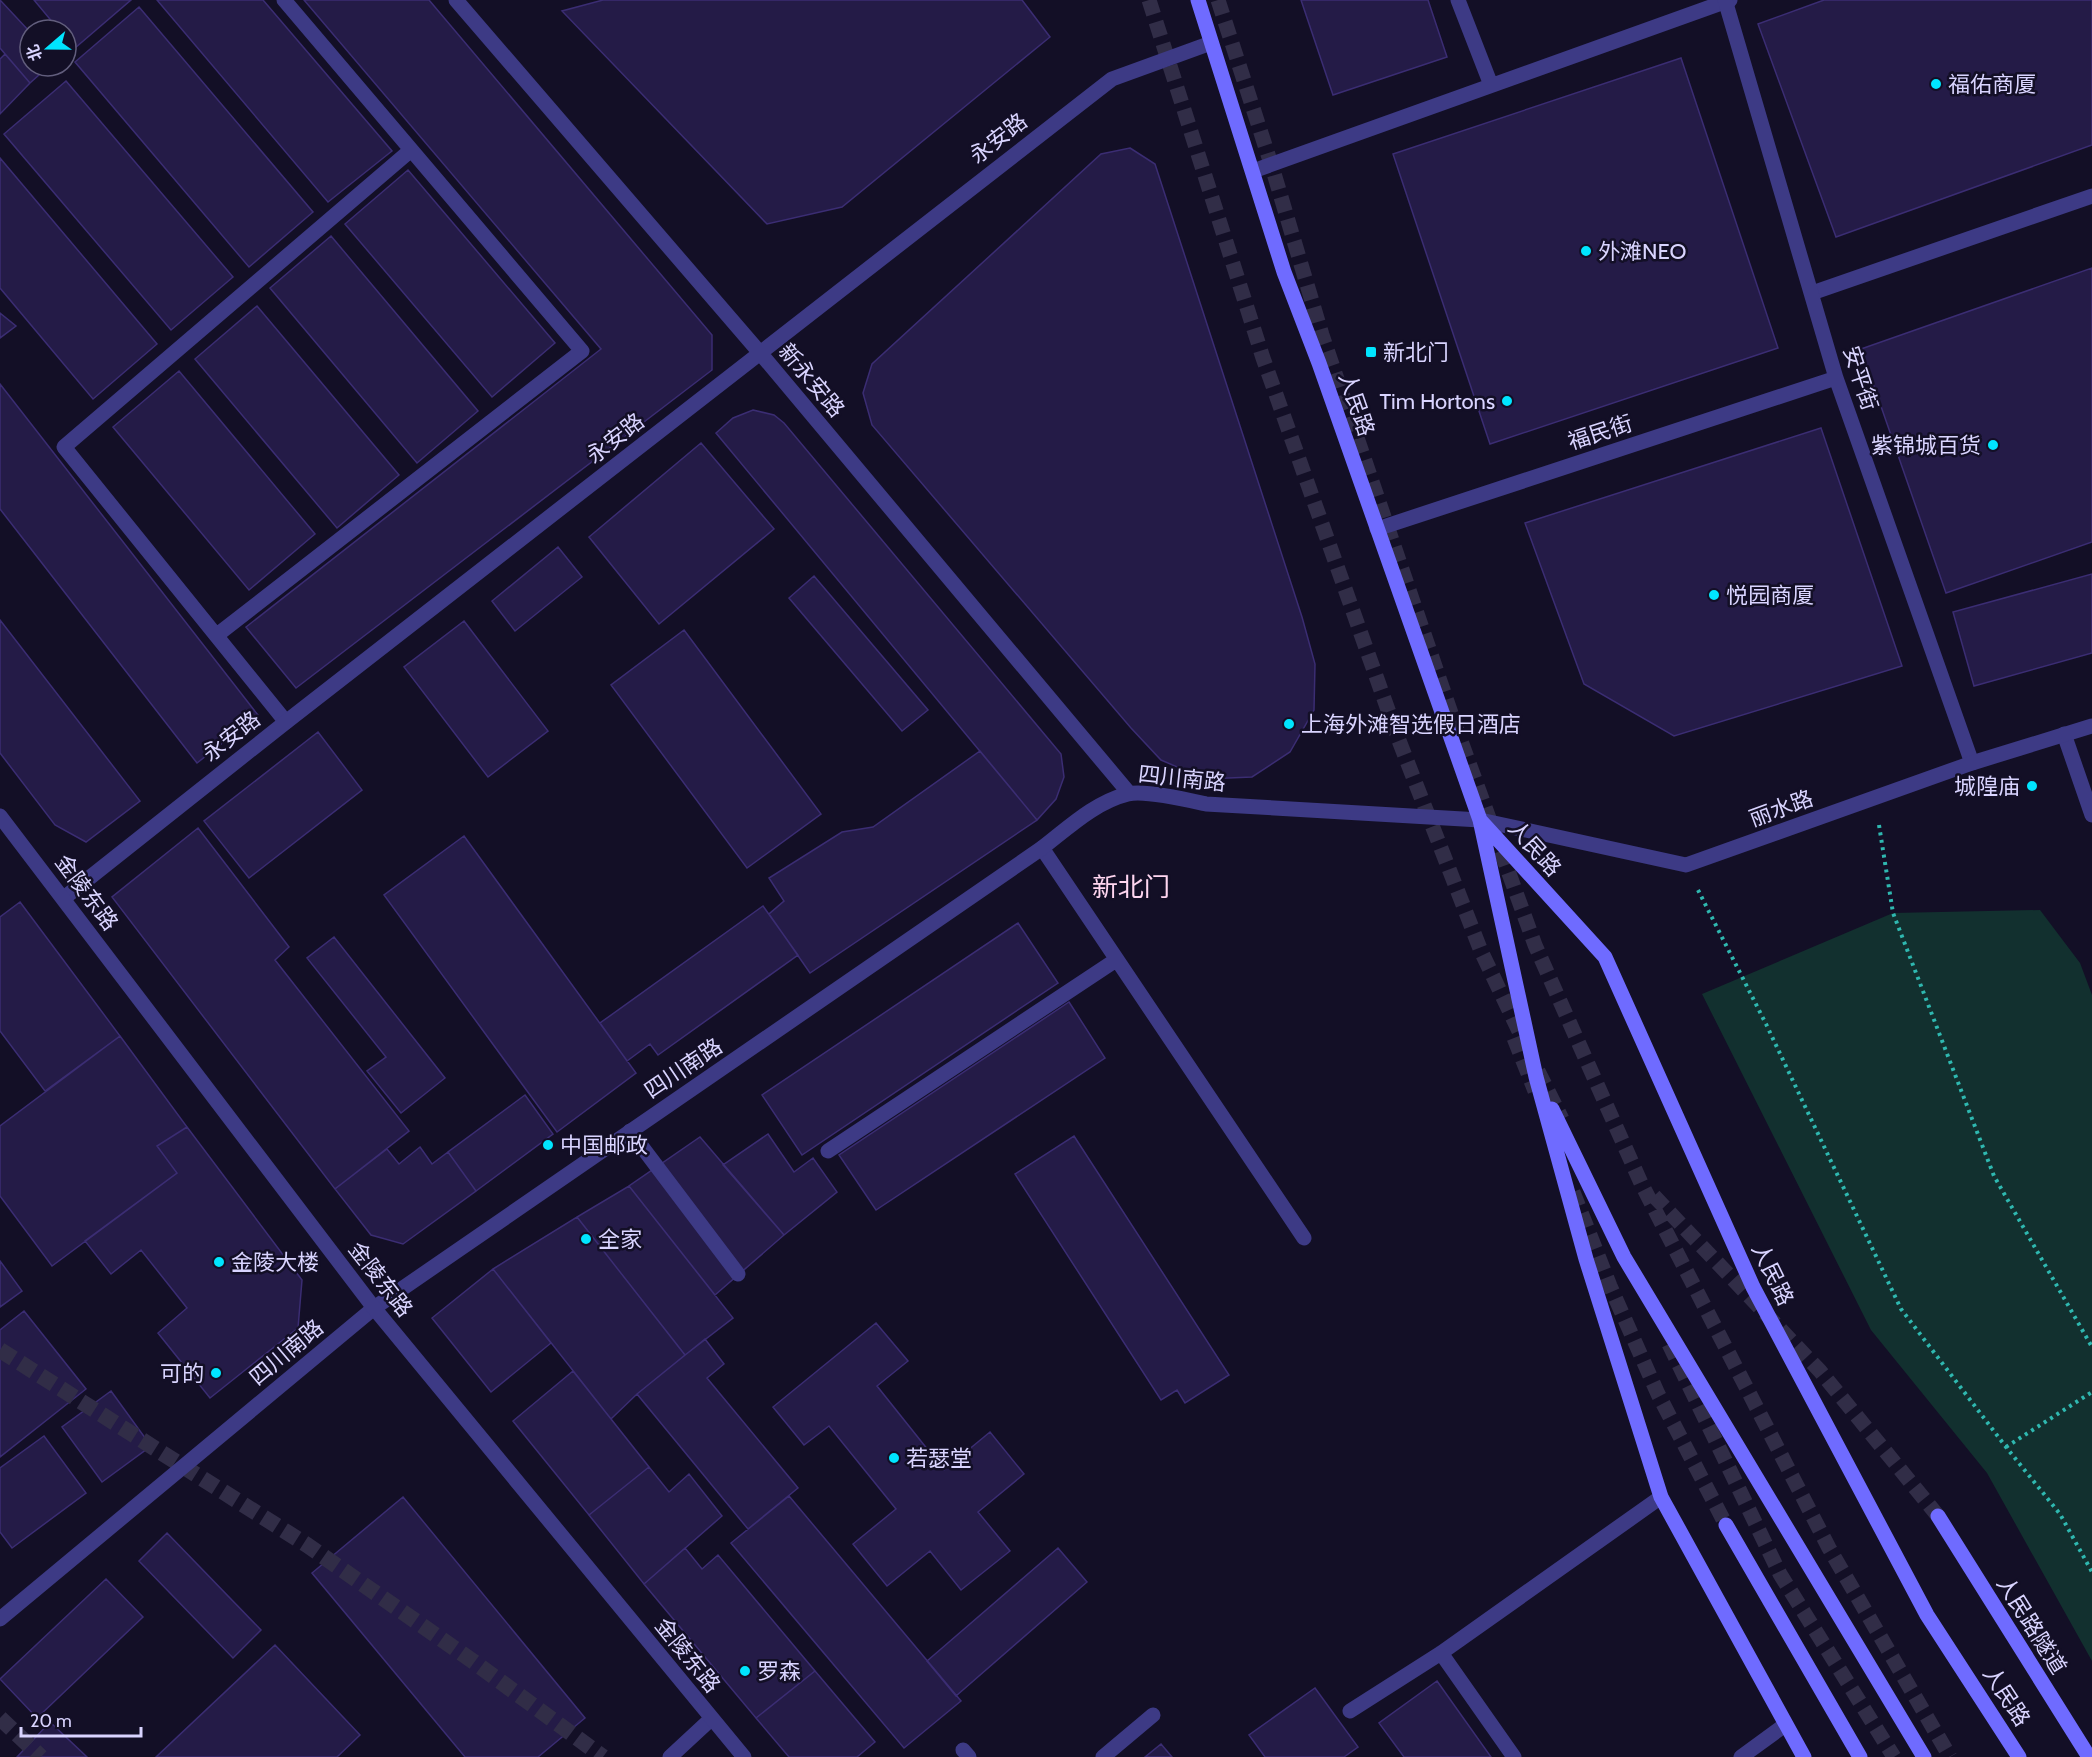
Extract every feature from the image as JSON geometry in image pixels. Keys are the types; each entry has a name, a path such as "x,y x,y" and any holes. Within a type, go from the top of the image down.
{"main road":[{"name":"人民路","path":"1198,0 1284,272 1319,363 1480,820 1536,1077 1586,1259 1661,1497 1804,1757"},
{"name":"人民路","path":"1480,820 1605,957 1753,1287 1927,1615 2019,1757"},
{"name":"人民路","path":"1536,1077 1624,1257 1924,1757"},
{"name":"人民路隧道","path":"1938,1516 2088,1757"},
{"path":"1726,1525 1860,1757"}],"street":[{"path":"217,635 582,351 284,0"},
{"name":"新永安路","path":"456,0 761,354 1129,793"},
{"path":"1458,0 1491,85"},
{"path":"1253,171 1727,1"},
{"name":"安平街","path":"1727,1 1836,378 1972,763"},
{"name":"永安路","path":"64,898 286,722 1112,79 1211,43"},
{"path":"286,722 64,447 411,150"},
{"path":"1812,293 2092,196"},
{"name":"福民街","path":"1377,529 1836,378"},
{"name":"丽水路","path":"1686,865 1972,763 2092,726"},
{"path":"2064,734 2092,815"},
{"name":"四川南路","path":"1,1617 374,1308 1042,848 1091,810 1129,793 1164,796 1206,804 1480,820"},
{"name":"金陵东路","path":"0,816 374,1308 744,1757"},
{"path":"1480,820 1686,865"},
{"path":"1042,848 1305,1238"},
{"path":"828,1151 1116,960"},
{"path":"630,1131 738,1274"},
{"path":"1350,1711 1441,1653 1661,1497"},
{"path":"1441,1653 1514,1757"},
{"path":"1103,1757 1153,1716"},
{"path":"670,1757 711,1719"},
{"path":"1741,1757 1785,1725"}],"path":[{"path":"1875,798 1893,913 1994,1176 2092,1347"},
{"path":"1686,865 1766,1024 1901,1309 2060,1514 2092,1572"},
{"path":"2006,1447 2092,1392"}],"green space":[{"path":"2040,910 2080,963 2092,995 2092,1661 1987,1473 1871,1330 1702,994 1893,913"}],"building":[{"path":"0,0 18,19 18,69 0,48"},
{"path":"34,0 131,0 78,45 78,18 49,18"},
{"path":"157,0 263,0 392,151 328,202"},
{"path":"304,0 429,0 712,335 712,370 296,688 246,627 601,349"},
{"path":"603,0 1022,0 1050,37 842,207 767,224 562,11"},
{"path":"1301,0 1428,0 1447,57 1333,95"},
{"name":"福佑商厦","path":"1824,0 2092,0 2092,145 1836,237 1758,24"},
{"path":"139,7 313,212 249,267 78,66 78,59"},
{"path":"5,54 18,69 18,78 26,78 30,83 0,114 0,59"},
{"name":"外滩NEO","path":"1681,58 1778,348 1490,444 1393,154"},
{"path":"26,78 36,78 30,83"},
{"path":"66,81 233,277 171,330 4,134"},
{"path":"1130,148 1155,164 1302,617 1315,664 1314,710 1290,752 1252,777 1205,779 1161,760 1131,728 872,425 863,393 872,364 1101,154"},
{"path":"0,158 157,344 93,399 0,288"},
{"path":"408,170 555,343 492,397 345,224"},
{"path":"331,236 478,411 417,463 270,288"},
{"name":"紫锦城百货","path":"2092,268 2092,542 1946,593 1861,349"},
{"path":"257,306 399,475 337,528 195,359"},
{"path":"0,313 16,326 0,338"},
{"path":"179,371 315,534 249,590 113,427"},
{"path":"0,384 258,715 197,763 0,509"},
{"path":"753,410 774,415 784,423 1061,754 1064,777 1056,799 1037,820 716,433 733,418"},
{"name":"悦园商厦","path":"1821,428 1902,666 1674,736 1584,684 1525,523"},
{"path":"701,443 774,529 659,624 589,537"},
{"path":"558,547 582,577 515,631 492,601"},
{"path":"2092,574 2092,653 1974,686 1953,612"},
{"path":"814,576 928,710 902,731 789,598"},
{"path":"0,620 140,801 86,842 55,825 0,753"},
{"path":"464,621 548,731 488,777 404,667"},
{"path":"684,630 821,814 747,868 611,685"},
{"path":"318,732 362,790 249,878 204,821"},
{"path":"980,751 1037,820 810,973 769,914 784,901 769,878 842,832 873,827"},
{"path":"198,828 289,947 275,960 409,1131 335,1189 112,897"},
{"path":"464,836 636,1073 557,1132 384,895"},
{"path":"20,902 120,1036 45,1091 0,1031 0,917"},
{"path":"763,906 798,955 658,1055 650,1044 627,1061 600,1023"},
{"path":"1018,923 1058,983 802,1155 762,1095"},
{"path":"334,937 445,1078 401,1113 367,1071 386,1057 307,958"},
{"path":"1069,1002 1105,1058 876,1210 839,1155"},
{"path":"120,1036 187,1127 157,1146 177,1173 52,1266 0,1196 0,1126"},
{"path":"525,1095 553,1134 476,1191 448,1152"},
{"name":"金陵大楼","path":"187,1127 302,1280 298,1328 210,1398 158,1333 187,1308 141,1250 111,1274 85,1241 177,1173 157,1146"},
{"path":"768,1134 794,1172 813,1158 837,1192 784,1235 723,1165"},
{"path":"1074,1136 1229,1375 1185,1403 1177,1390 1161,1400 1015,1174"},
{"path":"700,1137 784,1235 715,1295 629,1186"},
{"path":"420,1147 432,1164 448,1152 476,1191 403,1244 371,1235 335,1189 387,1149 399,1164"},
{"path":"629,1186 733,1318 685,1355 577,1217"},
{"path":"577,1217 685,1355 637,1394 611,1419 493,1269"},
{"path":"0,1261 22,1291 0,1307"},
{"path":"493,1269 551,1343 491,1392 432,1318"},
{"path":"24,1311 86,1389 0,1457 0,1330"},
{"name":"若瑟堂","path":"876,1323 908,1361 877,1386 944,1470 990,1432 1024,1474 978,1512 1010,1551 961,1590 930,1551 887,1586 853,1544 896,1509 829,1426 804,1445 773,1407"},
{"path":"705,1339 724,1364 707,1378 798,1488 748,1529 637,1394"},
{"path":"573,1371 649,1467 589,1515 513,1421"},
{"path":"111,1391 151,1446 102,1482 62,1427"},
{"path":"44,1436 86,1493 12,1548 0,1532 0,1468"},
{"path":"649,1467 669,1492 689,1474 722,1516 644,1584 589,1515"},
{"path":"789,1496 961,1701 904,1748 731,1543"},
{"path":"403,1497 585,1718 538,1757 465,1757 312,1573"},
{"path":"167,1533 261,1630 233,1658 139,1561"},
{"path":"685,1548 702,1569 718,1555 815,1671 756,1718 644,1584"},
{"path":"1058,1548 1087,1582 956,1696 927,1661"},
{"path":"106,1579 143,1617 37,1718 0,1679"},
{"path":"275,1645 360,1735 337,1757 156,1757"},
{"path":"815,1671 875,1742 857,1757 789,1757 756,1718"},
{"path":"1437,1681 1491,1757 1404,1757 1379,1723"},
{"path":"1315,1688 1358,1747 1344,1757 1265,1757 1249,1735"},
{"path":"50,1722 87,1757 17,1757"},
{"path":"1161,1744 1172,1757 1145,1757"}],"tunnel":[{"path":"1149,0 1263,358 1398,738 1481,951 1526,1046"},
{"path":"1218,0 1273,170 1322,335 1453,719 1535,945 1641,1183 1829,1548 1950,1757"},
{"path":"1514,1038 1535,1091"},
{"path":"1538,1071 1562,1119"},
{"path":"1573,1192 1610,1286 1658,1394 1726,1525"},
{"path":"1654,1196 1820,1371 1938,1516"},
{"path":"1669,1344 1780,1574 1894,1757"},
{"path":"0,1350 307,1545 474,1662 603,1757"},
{"path":"0,1718 41,1757"}],"place":[{"name":"福佑商厦","path":"1936,84"},
{"name":"外滩NEO","path":"1586,251"},
{"name":"新北门","path":"1371,352"},
{"name":"Tim Hortons","path":"1507,401"},
{"name":"紫锦城百货","path":"1993,445"},
{"name":"悦园商厦","path":"1714,595"},
{"name":"上海外滩智选假日酒店","path":"1289,724"},
{"name":"城隍庙","path":"2032,786"},
{"name":"中国邮政","path":"548,1145"},
{"name":"全家","path":"586,1239"},
{"name":"金陵大楼","path":"219,1262"},
{"name":"可的","path":"216,1373"},
{"name":"若瑟堂","path":"894,1458"},
{"name":"罗森","path":"745,1671"}],"district":[{"name":"新北门","path":"1131,887"}]}
